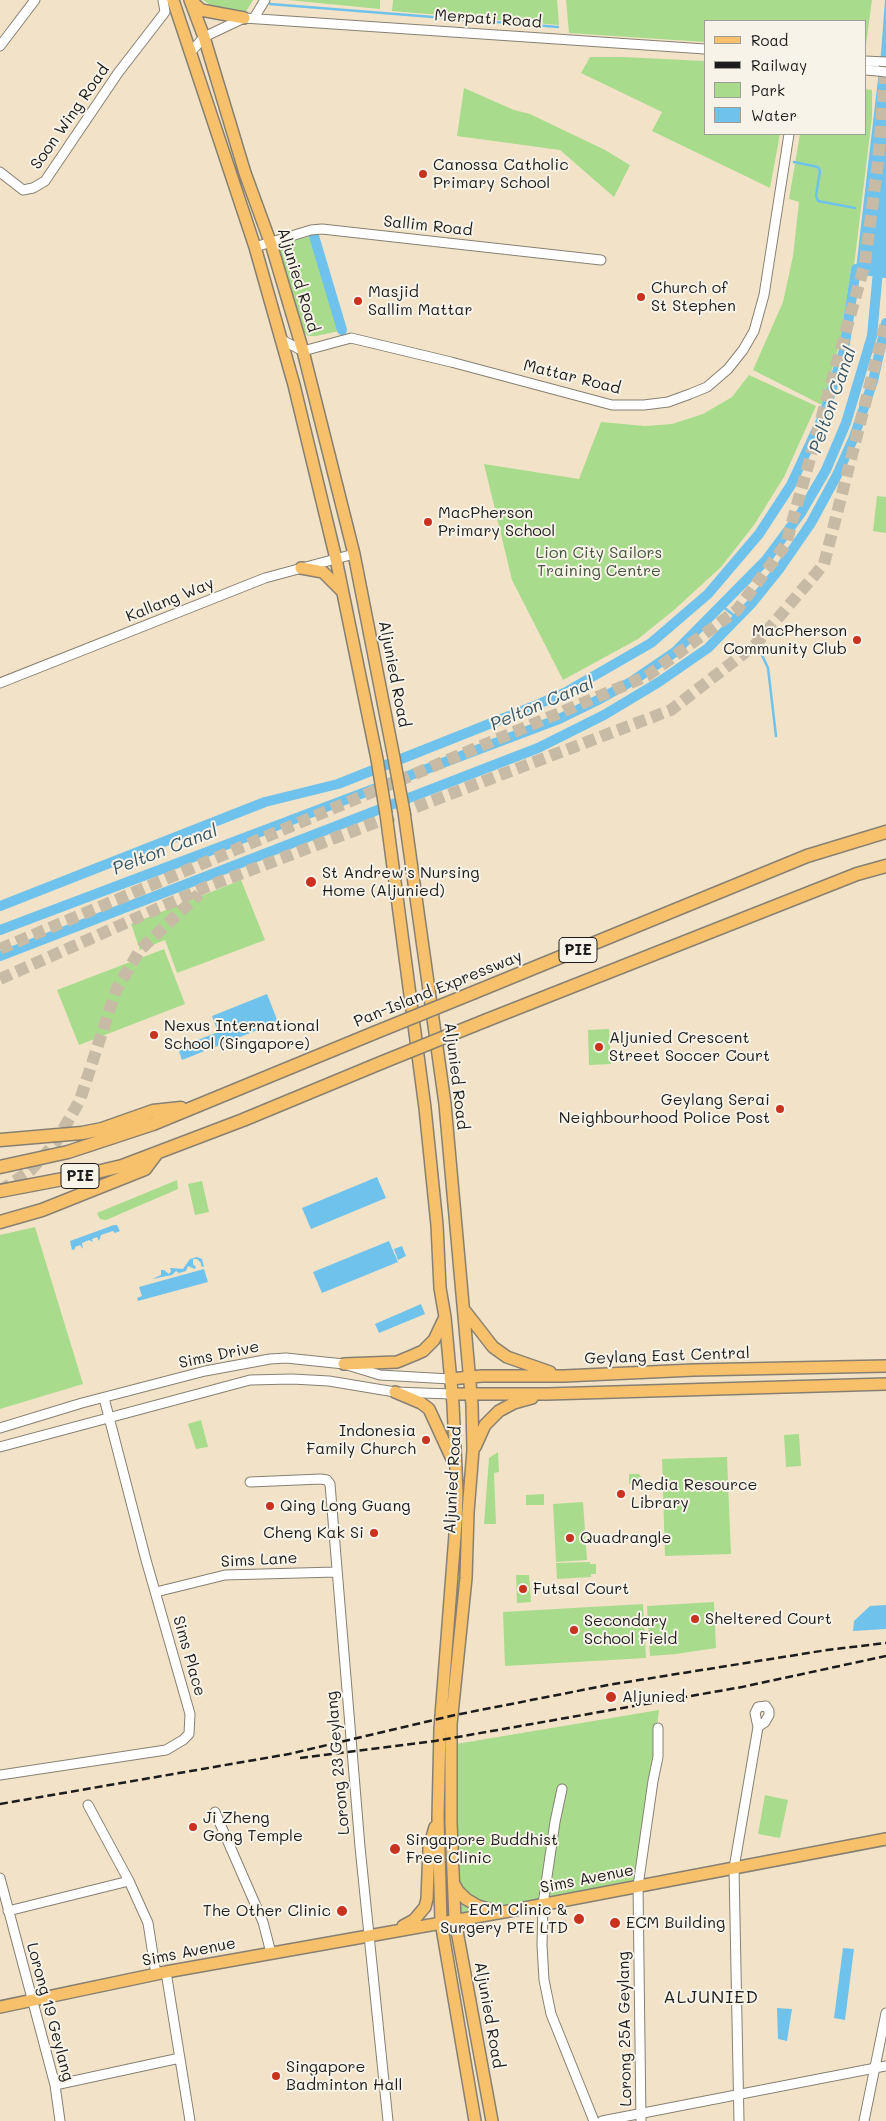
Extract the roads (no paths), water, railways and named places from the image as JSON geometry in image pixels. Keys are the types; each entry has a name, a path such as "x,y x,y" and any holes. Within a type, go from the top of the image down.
{"highway":[{"name":"Pan-Island Expressway","path":"145,1121 152,1111 194,1106 807,856 886,832"},
{"name":"PIE","path":"0,1191 100,1172 157,1153 693,938 857,874 886,866"},
{"name":"PIE","path":"0,1167 68,1152 145,1121"},
{"path":"0,1140 82,1133 145,1121"},
{"path":"0,1222 42,1210 145,1169 157,1153"}],"main road":[{"name":"Aljunied Road","path":"173,0 255,247 282,340 336,559 377,759 386,814 425,1108 437,1225 440,1288 445,1317 456,1467 456,1522 440,1729 438,1818 441,1922 475,2121"},
{"name":"Aljunied Road","path":"190,0 204,37 245,173 270,242 303,351 354,554 404,812 444,1104 471,1394 474,1450 468,1512 466,1578 451,1724 451,1823 455,1920 492,2121"},
{"path":"190,0 201,10 249,18"},
{"path":"301,568 323,572 343,592"},
{"path":"464,1309 493,1348 525,1365 564,1376"},
{"path":"344,1364 397,1362 423,1351 434,1340 445,1317"},
{"name":"Geylang East Central","path":"450,1379 694,1370 886,1366"},
{"name":"Geylang East Central","path":"451,1394 547,1394 886,1384"},
{"path":"395,1392 422,1403 429,1409 456,1467"},
{"path":"474,1450 485,1425 499,1411 514,1403 547,1394"},
{"path":"393,1932 414,1920 425,1907 429,1848 438,1818"},
{"name":"Sims Avenue","path":"0,2007 161,1973 393,1932 886,1840"},
{"path":"454,1883 458,1891 466,1899 478,1906 499,1912"}],"street":[{"path":"0,46 35,0"},
{"name":"Soon Wing Road","path":"0,172 23,190 33,188 45,181 128,60 165,12 163,0"},
{"path":"249,18 265,0"},
{"name":"Merpati Road","path":"190,53 204,37 249,18 704,49"},
{"path":"866,61 882,67"},
{"path":"866,70 882,67"},
{"name":"Mattar Road","path":"303,351 351,338 451,362 612,405 644,406 668,402 708,387 728,369 744,350 759,316 789,135"},
{"name":"Sallim Road","path":"255,247 311,230 322,229 601,260"},
{"path":"282,340 303,351"},
{"name":"Kallang Way","path":"0,684 264,578 354,554"},
{"name":"Sims Drive","path":"0,1428 205,1371 270,1359 286,1358 344,1364 380,1375 450,1379"},
{"name":"Sims Drive","path":"0,1447 250,1380 292,1379 329,1381 395,1392 451,1394"},
{"name":"Sims Place","path":"0,1774 166,1750 189,1734 190,1714 104,1398"},
{"name":"Lorong 23 Geylang","path":"250,1482 326,1480 330,1484 336,1572 388,2121"},
{"name":"Sims Lane","path":"156,1592 225,1575 336,1572"},
{"path":"739,2121 734,1868 758,1727"},
{"name":"Lorong 25A Geylang","path":"641,2117 638,1886 658,1757 658,1728"},
{"path":"562,1790 551,1843 543,1904 543,1962 551,2014 594,2121"},
{"path":"88,1805 129,1881 148,1923 180,2058 190,2121"},
{"path":"215,1812 263,1922 271,1953"},
{"name":"Lorong 19 Geylang","path":"0,1878 55,2085 60,2121"},
{"path":"8,1911 129,1881"},
{"path":"864,2121 886,2013"},
{"path":"55,2085 180,2058"},
{"path":"602,2121 641,2117 738,2094 886,2066"}],"water":[{"path":"885,0 886,273 856,269 881,53"},
{"path":"267,994 278,1022 182,1060 178,1048 218,1032 212,1016"},
{"path":"377,1177 386,1198 311,1229 302,1208"},
{"path":"117,1225 120,1231 101,1235 99,1241 97,1237 92,1239 93,1242 89,1240 82,1243 83,1249 80,1245 72,1250 70,1241"},
{"path":"389,1241 398,1262 322,1293 313,1272"},
{"path":"402,1246 406,1256 398,1260 394,1249"},
{"path":"197,1257 202,1259 204,1267 201,1266 197,1259 193,1259 195,1269 188,1266 186,1271 179,1273 176,1271 172,1275 152,1279 161,1275 161,1270 169,1274 170,1268 183,1269 190,1259"},
{"path":"204,1269 208,1282 138,1301 137,1298 142,1296 139,1287"},
{"path":"421,1304 425,1314 379,1333 375,1324"},
{"path":"886,1605 886,1629 853,1631 854,1621 870,1606"},
{"path":"843,1948 854,1949 845,2020 834,2018"},
{"path":"777,2008 792,2009 787,2041 778,2039"}],"waterway":[{"path":"270,4 558,27"},
{"path":"794,162 818,167 820,171 816,196 818,201 855,208"},
{"path":"314,236 342,330"},
{"name":"Pelton Canal","path":"0,930 559,719 634,680 675,652 766,560 801,513 826,470 846,423 872,336 879,260"},
{"name":"Pelton Canal","path":"0,906 265,802 338,784 532,707 566,692 651,643 708,594 759,534 791,485 824,414 844,350 856,269 886,273"},
{"name":"Pelton Canal","path":"0,956 538,748 604,715 659,682 708,648 751,604 780,568 811,523 837,475 854,437 873,381 886,323"},
{"path":"721,605 737,618"},
{"path":"759,649 768,668 776,736"}],"tunnel":[{"path":"0,949 647,676 737,610 786,544 865,263 878,162 886,63"},
{"path":"0,979 206,887 671,710 756,644 824,564 886,322"},
{"path":"0,1191 30,1171 56,1142 80,1100 116,990 140,950 199,894"}],"railway":[{"path":"0,1804 289,1754 455,1715 608,1685 827,1650 886,1643"},
{"path":"300,1758 435,1741 742,1687 886,1656"}],"place":[{"name":"Canossa Catholic Primary School","path":"423,174"},
{"name":"Church of St Stephen","path":"641,297"},
{"name":"Masjid Sallim Mattar","path":"358,301"},
{"name":"MacPherson Primary School","path":"428,522"},
{"name":"MacPherson Community Club","path":"857,640"},
{"name":"St Andrew's Nursing Home (Aljunied)","path":"311,882"},
{"name":"Nexus International School (Singapore)","path":"154,1035"},
{"name":"Aljunied Crescent Street Soccer Court","path":"599,1047"},
{"name":"Geylang Serai Neighbourhood Police Post","path":"780,1109"},
{"name":"Indonesia Family Church","path":"426,1440"},
{"name":"Media Resource Library","path":"621,1494"},
{"name":"Qing Long Guang","path":"270,1506"},
{"name":"Cheng Kak Si","path":"374,1533"},
{"name":"Quadrangle","path":"570,1538"},
{"name":"Futsal Court","path":"523,1589"},
{"name":"Sheltered Court","path":"695,1619"},
{"name":"Secondary School Field","path":"574,1630"},
{"name":"Aljunied","path":"611,1697"},
{"name":"Ji Zheng Gong Temple","path":"193,1827"},
{"name":"Singapore Buddhist Free Clinic","path":"395,1849"},
{"name":"The Other Clinic","path":"342,1911"},
{"name":"ECM Clinic & Surgery PTE LTD","path":"579,1919"},
{"name":"ECM Building","path":"615,1923"},
{"name":"Singapore Badminton Hall","path":"276,2076"}],"district":[{"name":"ALJUNIED","path":"711,1997"}],"park label":[{"name":"Lion City Sailors Training Centre","path":"599,562"}]}
